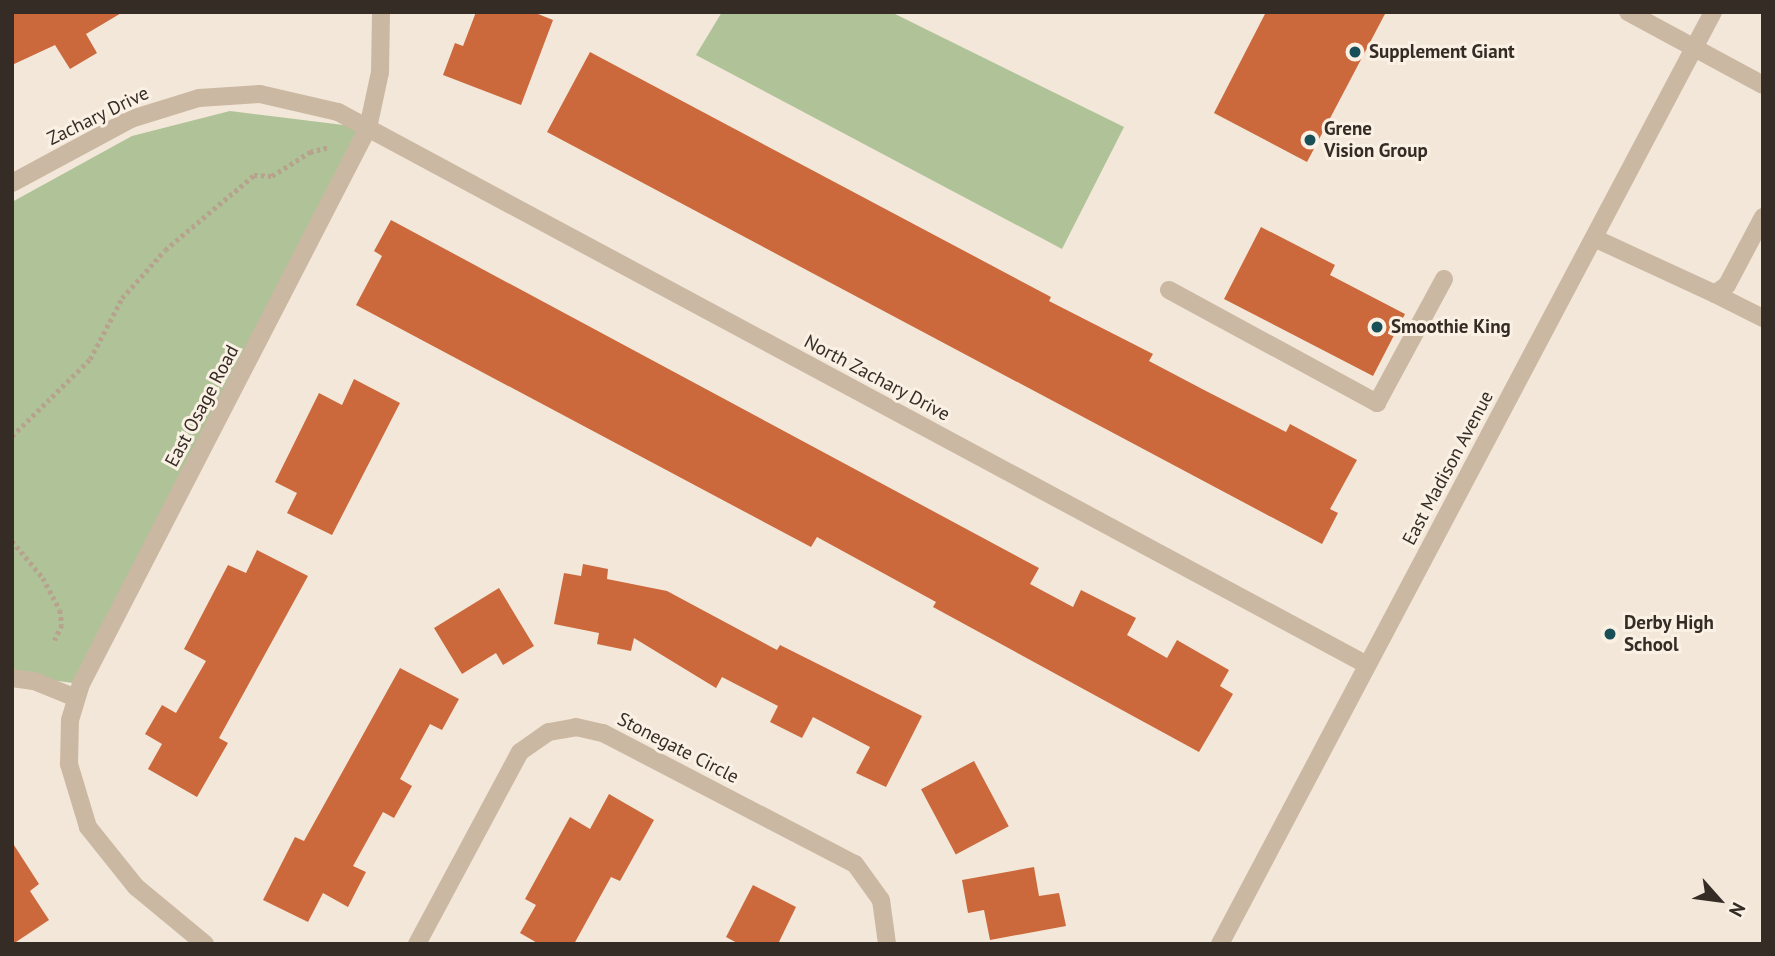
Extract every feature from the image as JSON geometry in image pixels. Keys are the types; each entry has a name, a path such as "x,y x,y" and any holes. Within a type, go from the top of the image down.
{"street":[{"name":"East Osage Road","path":"205,944 136,887 100,845 84,817 69,764 76,698 368,128 380,72 381,12"},
{"path":"1629,12 1763,85"},
{"name":"East Madison Avenue","path":"1220,944 1713,12"},
{"name":"Zachary Drive","path":"12,183 131,119 211,96 260,94 301,101 368,128"},
{"name":"North Zachary Drive","path":"368,128 1367,665"},
{"path":"1715,294 1727,285 1763,216"},
{"path":"1594,238 1763,318"},
{"path":"1169,290 1377,403 1444,279"},
{"path":"12,678 34,681 76,698"},
{"name":"Stonegate Circle","path":"417,944 520,752 549,732 576,727 603,733 855,864 881,900 887,944"}],"path":[{"path":"12,436 90,359 122,298 165,250 254,175 272,176 310,152 329,147"},
{"path":"12,541 43,578 60,610 62,625 55,640"}],"green space":[{"path":"722,12 891,12 1124,127 1062,249 696,55"},
{"path":"230,111 368,128 81,684 12,675 12,202 132,136"}],"building":[{"path":"12,12 123,12 86,34 97,53 70,69 55,45 12,65"},
{"path":"476,12 533,12 553,20 521,105 443,75 455,43 463,46"},
{"path":"1266,12 1386,12 1307,162 1214,113"},
{"path":"590,52 1051,297 1049,301 1153,354 1149,361 1286,432 1290,424 1357,460 1330,509 1338,513 1322,544 547,132"},
{"path":"391,220 1039,568 1030,584 1073,607 1081,590 1136,618 1127,635 1167,658 1177,640 1229,670 1220,686 1233,694 1199,752 933,607 936,602 817,537 811,547 356,305 382,256 374,251"},
{"path":"1261,227 1335,265 1330,275 1405,314 1373,376 1224,299"},
{"path":"354,379 400,403 332,535 287,513 297,493 275,482 319,393 342,405"},
{"path":"257,550 308,576 219,738 228,743 197,797 148,769 162,744 145,734 162,705 176,713 206,661 184,649 228,565 246,573"},
{"path":"583,564 608,569 607,579 667,591 777,650 780,645 922,716 886,787 856,773 870,747 813,717 802,738 770,722 778,706 722,677 716,688 634,638 631,651 597,644 599,633 554,624 564,573 581,576"},
{"path":"499,588 534,646 503,665 496,653 462,674 434,628"},
{"path":"400,668 459,699 442,730 430,724 400,779 412,786 394,818 383,812 353,866 366,872 348,907 323,893 308,922 263,900 295,837 304,841"},
{"path":"974,761 1009,826 956,855 921,789"},
{"path":"609,794 654,820 620,881 611,877 574,944 539,944 520,933 536,905 525,899 570,817 590,829"},
{"path":"12,842 39,884 30,891 49,920 13,944"},
{"path":"1034,867 1039,896 1059,893 1066,926 990,940 984,910 968,913 962,880"},
{"path":"753,885 796,907 778,944 739,944 726,937"}],"place":[{"name":"Supplement Giant","path":"1355,52"},
{"name":"Grene Vision Group","path":"1310,140"},
{"name":"Smoothie King","path":"1377,327"},
{"name":"Derby High School","path":"1610,634"}]}
